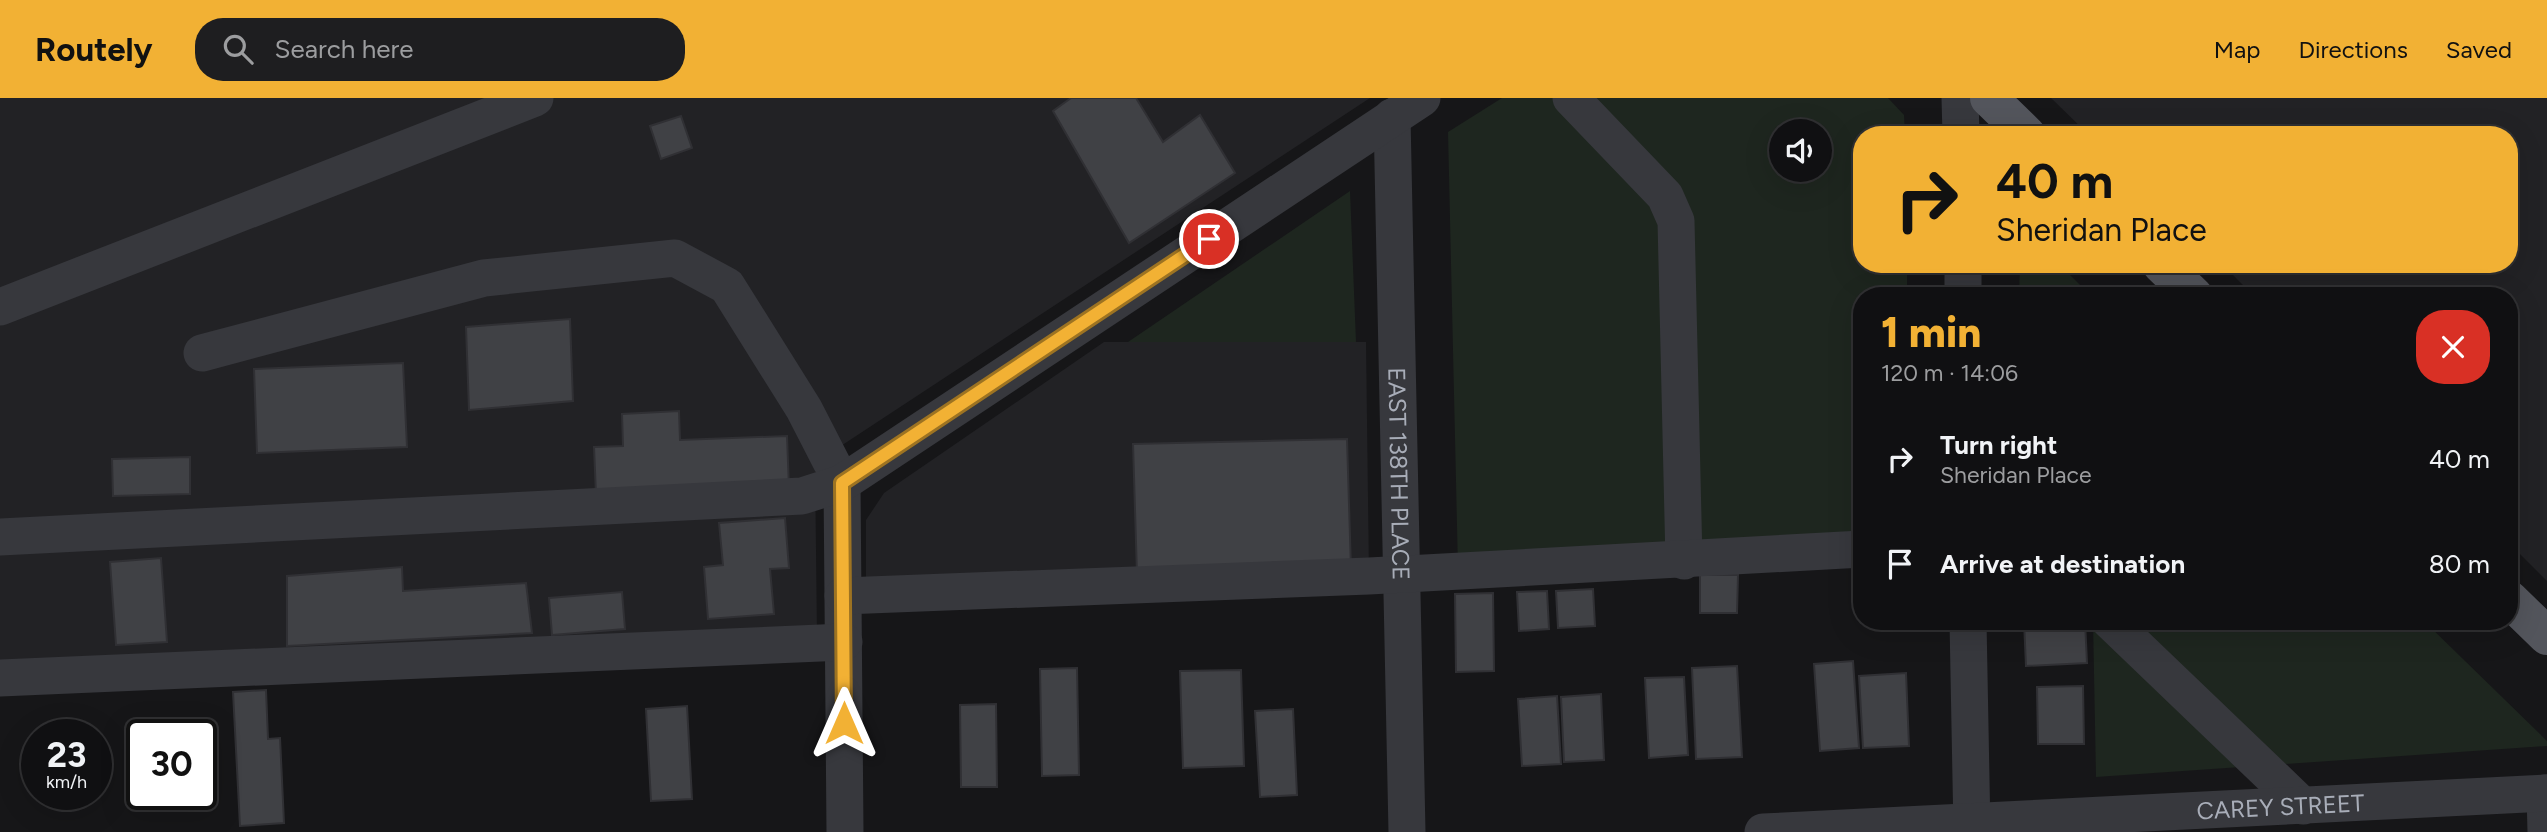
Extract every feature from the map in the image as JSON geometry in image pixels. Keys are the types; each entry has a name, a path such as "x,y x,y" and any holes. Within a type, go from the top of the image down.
{"main road":[{"path":"1989,98 2018,126"},
{"path":"2170,273 2185,287"},
{"path":"2518,608 2547,636"}],"street":[{"path":"0,307 535,98"},
{"path":"0,537 802,496 842,483 1422,98"},
{"path":"1571,98 1665,196 1675,221 1684,561"},
{"path":"1961,98 1961,126"},
{"name":"EAST 138TH PLACE","path":"1392,117 1407,832"},
{"path":"202,353 484,278 675,258 727,286 804,409 842,483 845,832"},
{"path":"843,596 1403,574 1458,569 1684,561 1853,551"},
{"path":"1968,630 1972,827"},
{"path":"2119,630 2303,806"},
{"path":"0,678 844,642"},
{"path":"2546,793 2546,832"},
{"name":"CAREY STREET","path":"1763,832 1972,827 2546,793"}],"shaded area":[{"path":"0,98 1370,98 815,463 817,635 0,665"},
{"path":"1502,98 1888,98 1904,115 1905,126 1853,126 1853,273 1907,273 1907,287 1853,287 1853,540 1458,569 1448,132"},
{"path":"2051,98 2547,98 2547,581 2518,552 2518,287 2245,287 2231,273 2518,273 2518,126 2080,126"},
{"path":"1350,191 1356,342 1128,342"},
{"path":"2020,273 2068,273 2082,287 2019,287"},
{"path":"1104,342 1366,342 1369,576 866,595 866,520 884,493"},
{"path":"2093,630 2433,630 2547,741 2547,746 2096,777"}],"building":[{"path":"1071,98 1136,98 1163,142 1200,115 1235,173 1129,243 1053,111"},
{"path":"681,116 692,148 661,159 650,126"},
{"path":"570,319 573,401 469,410 466,327"},
{"path":"403,363 407,447 257,453 254,369"},
{"path":"679,411 680,440 787,436 789,488 596,495 594,447 623,446 622,414"},
{"path":"1347,439 1351,569 1137,575 1133,444"},
{"path":"190,457 190,494 113,496 112,459"},
{"path":"785,518 789,568 770,569 774,614 708,619 704,567 723,565 719,523"},
{"path":"161,558 167,642 116,645 110,562"},
{"path":"402,567 403,591 526,583 532,633 287,646 287,576"},
{"path":"1700,575 1738,575 1737,613 1700,613"},
{"path":"1593,589 1595,626 1558,628 1556,591"},
{"path":"1547,591 1549,629 1519,631 1517,592"},
{"path":"622,592 625,629 552,635 549,598"},
{"path":"1493,593 1494,671 1456,672 1455,594"},
{"path":"2024,630 2085,630 2087,663 2026,666"},
{"path":"1853,661 1859,748 1820,751 1814,664"},
{"path":"1737,666 1742,757 1696,759 1692,668"},
{"path":"1077,668 1079,775 1042,776 1040,669"},
{"path":"1241,670 1244,766 1183,768 1180,671"},
{"path":"1906,673 1909,746 1863,748 1859,676"},
{"path":"1684,677 1688,755 1649,758 1645,678"},
{"path":"2083,686 2084,744 2038,744 2037,687"},
{"path":"266,690 268,739 280,738 284,823 240,826 233,692"},
{"path":"1601,694 1604,760 1564,762 1561,697"},
{"path":"1557,696 1561,764 1522,766 1518,699"},
{"path":"996,704 997,787 961,787 960,705"},
{"path":"687,706 692,799 651,801 646,709"},
{"path":"1293,709 1297,795 1260,797 1255,711"}],"route":[{"path":"844,723 842,483 1209,239"}]}
